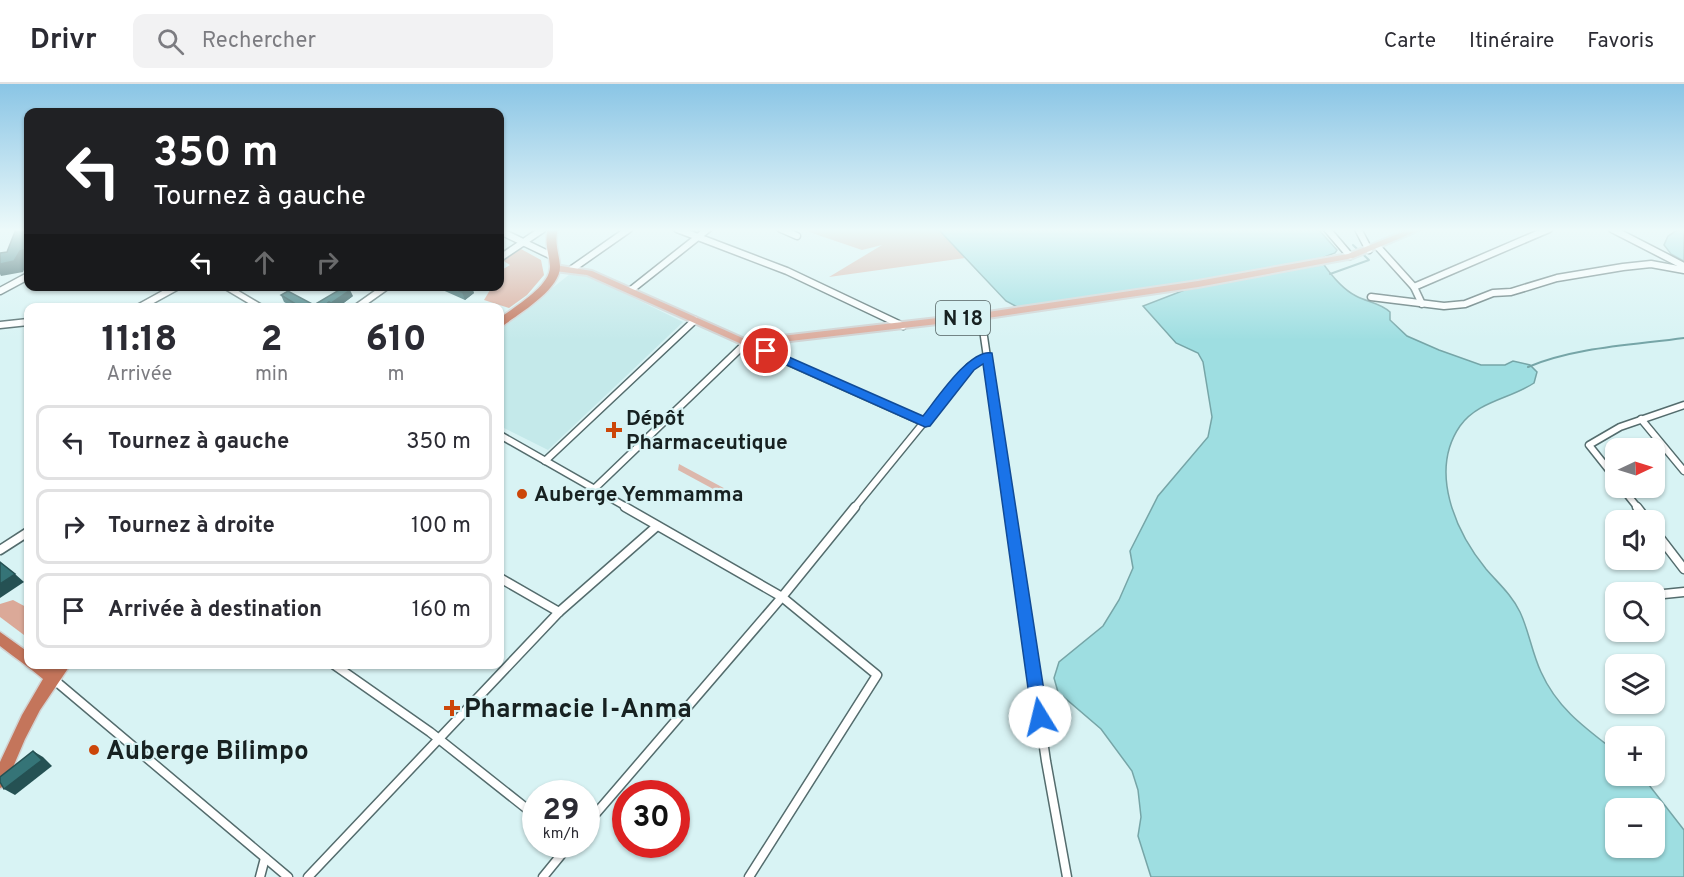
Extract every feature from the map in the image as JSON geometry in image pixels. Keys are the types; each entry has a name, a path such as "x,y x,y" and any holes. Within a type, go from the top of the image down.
{"highway":[{"path":"504,320 544,289 552,279 555,268"},
{"path":"0,638 24,657"},
{"path":"41,669 52,678"},
{"path":"0,781 28,714 60,669"}],"main road":[{"name":"N 18","path":"746,343 981,316 1198,284 1289,266"},
{"path":"555,268 572,268 589,273 746,343"},
{"path":"232,291 255,303"}],"street":[{"path":"631,290 661,266"},
{"path":"774,266 903,326"},
{"path":"1385,266 1414,286 1422,304"},
{"path":"1414,286 1461,266"},
{"path":"1371,297 1444,306 1465,304 1493,293 1511,292 1557,278 1632,266"},
{"path":"1668,266 1684,268"},
{"path":"0,291 24,278"},
{"path":"147,303 169,291"},
{"path":"363,303 380,291"},
{"path":"981,316 1046,761 1067,877"},
{"path":"545,461 694,320"},
{"path":"0,325 24,322"},
{"path":"594,489 746,343 925,423"},
{"path":"600,809 782,597 969,367 988,356"},
{"path":"1605,465 1590,445 1620,427 1684,405"},
{"path":"1641,419 1684,471"},
{"path":"504,437 782,597 877,675 749,877"},
{"path":"1630,498 1639,510"},
{"path":"308,877 559,612 657,526"},
{"path":"0,550 24,535"},
{"path":"1665,544 1684,568"},
{"path":"504,580 559,612"},
{"path":"1665,594 1684,592"},
{"path":"340,669 439,739 522,805"},
{"path":"52,678 288,877"},
{"path":"260,877 265,858"},
{"path":"543,877 559,858"}],"shaded area":[{"path":"508,266 542,266 544,275 527,295 509,308 504,306 504,303 484,300 489,291 504,291 504,269"},
{"path":"847,266 908,266 829,277"},
{"path":"973,266 1325,266 1341,286 1390,312 1390,320 1407,336 1481,365 1505,365 1513,361 1530,365 1537,372 1534,383 1476,411 1460,426 1451,444 1447,462 1446,481 1450,500 1464,537 1486,569 1517,606 1538,665 1555,696 1573,716 1605,743 1605,786 1650,786 1659,798 1605,798 1605,858 1665,858 1665,806 1684,830 1684,877 1151,877 1138,836 1141,817 1138,790 1132,771 1101,729 1058,692 1054,678 1059,662 1103,626 1119,600 1133,568 1130,551 1158,496 1208,437 1212,417 1203,362 1198,353 1176,343 1143,306 1195,286 1023,310 1006,301"},
{"path":"570,274 587,275 683,322 548,450 504,428 504,326"},
{"path":"679,464 733,493 728,497 678,470"},
{"path":"13,600 24,606 24,635 0,617 0,604"}],"building":[{"path":"288,291 310,303 294,303 281,295"},
{"path":"337,291 349,291 331,303 317,303"},
{"path":"0,562 15,574 0,584"},
{"path":"33,751 42,760 4,789 0,777"}],"waterway":[{"path":"1330,274 1352,266"},
{"path":"1528,367 1546,360 1585,351 1684,338"}],"place":[{"name":"Dépôt Pharmaceutique","path":"614,430"},
{"name":"Auberge Yemmamma","path":"522,494"},
{"name":"Pharmacie I-Anma","path":"452,708"},
{"name":"Auberge Bilimpo","path":"94,750"}],"route":[{"path":"766,351 925,423 969,367 988,356 1040,717"}]}
